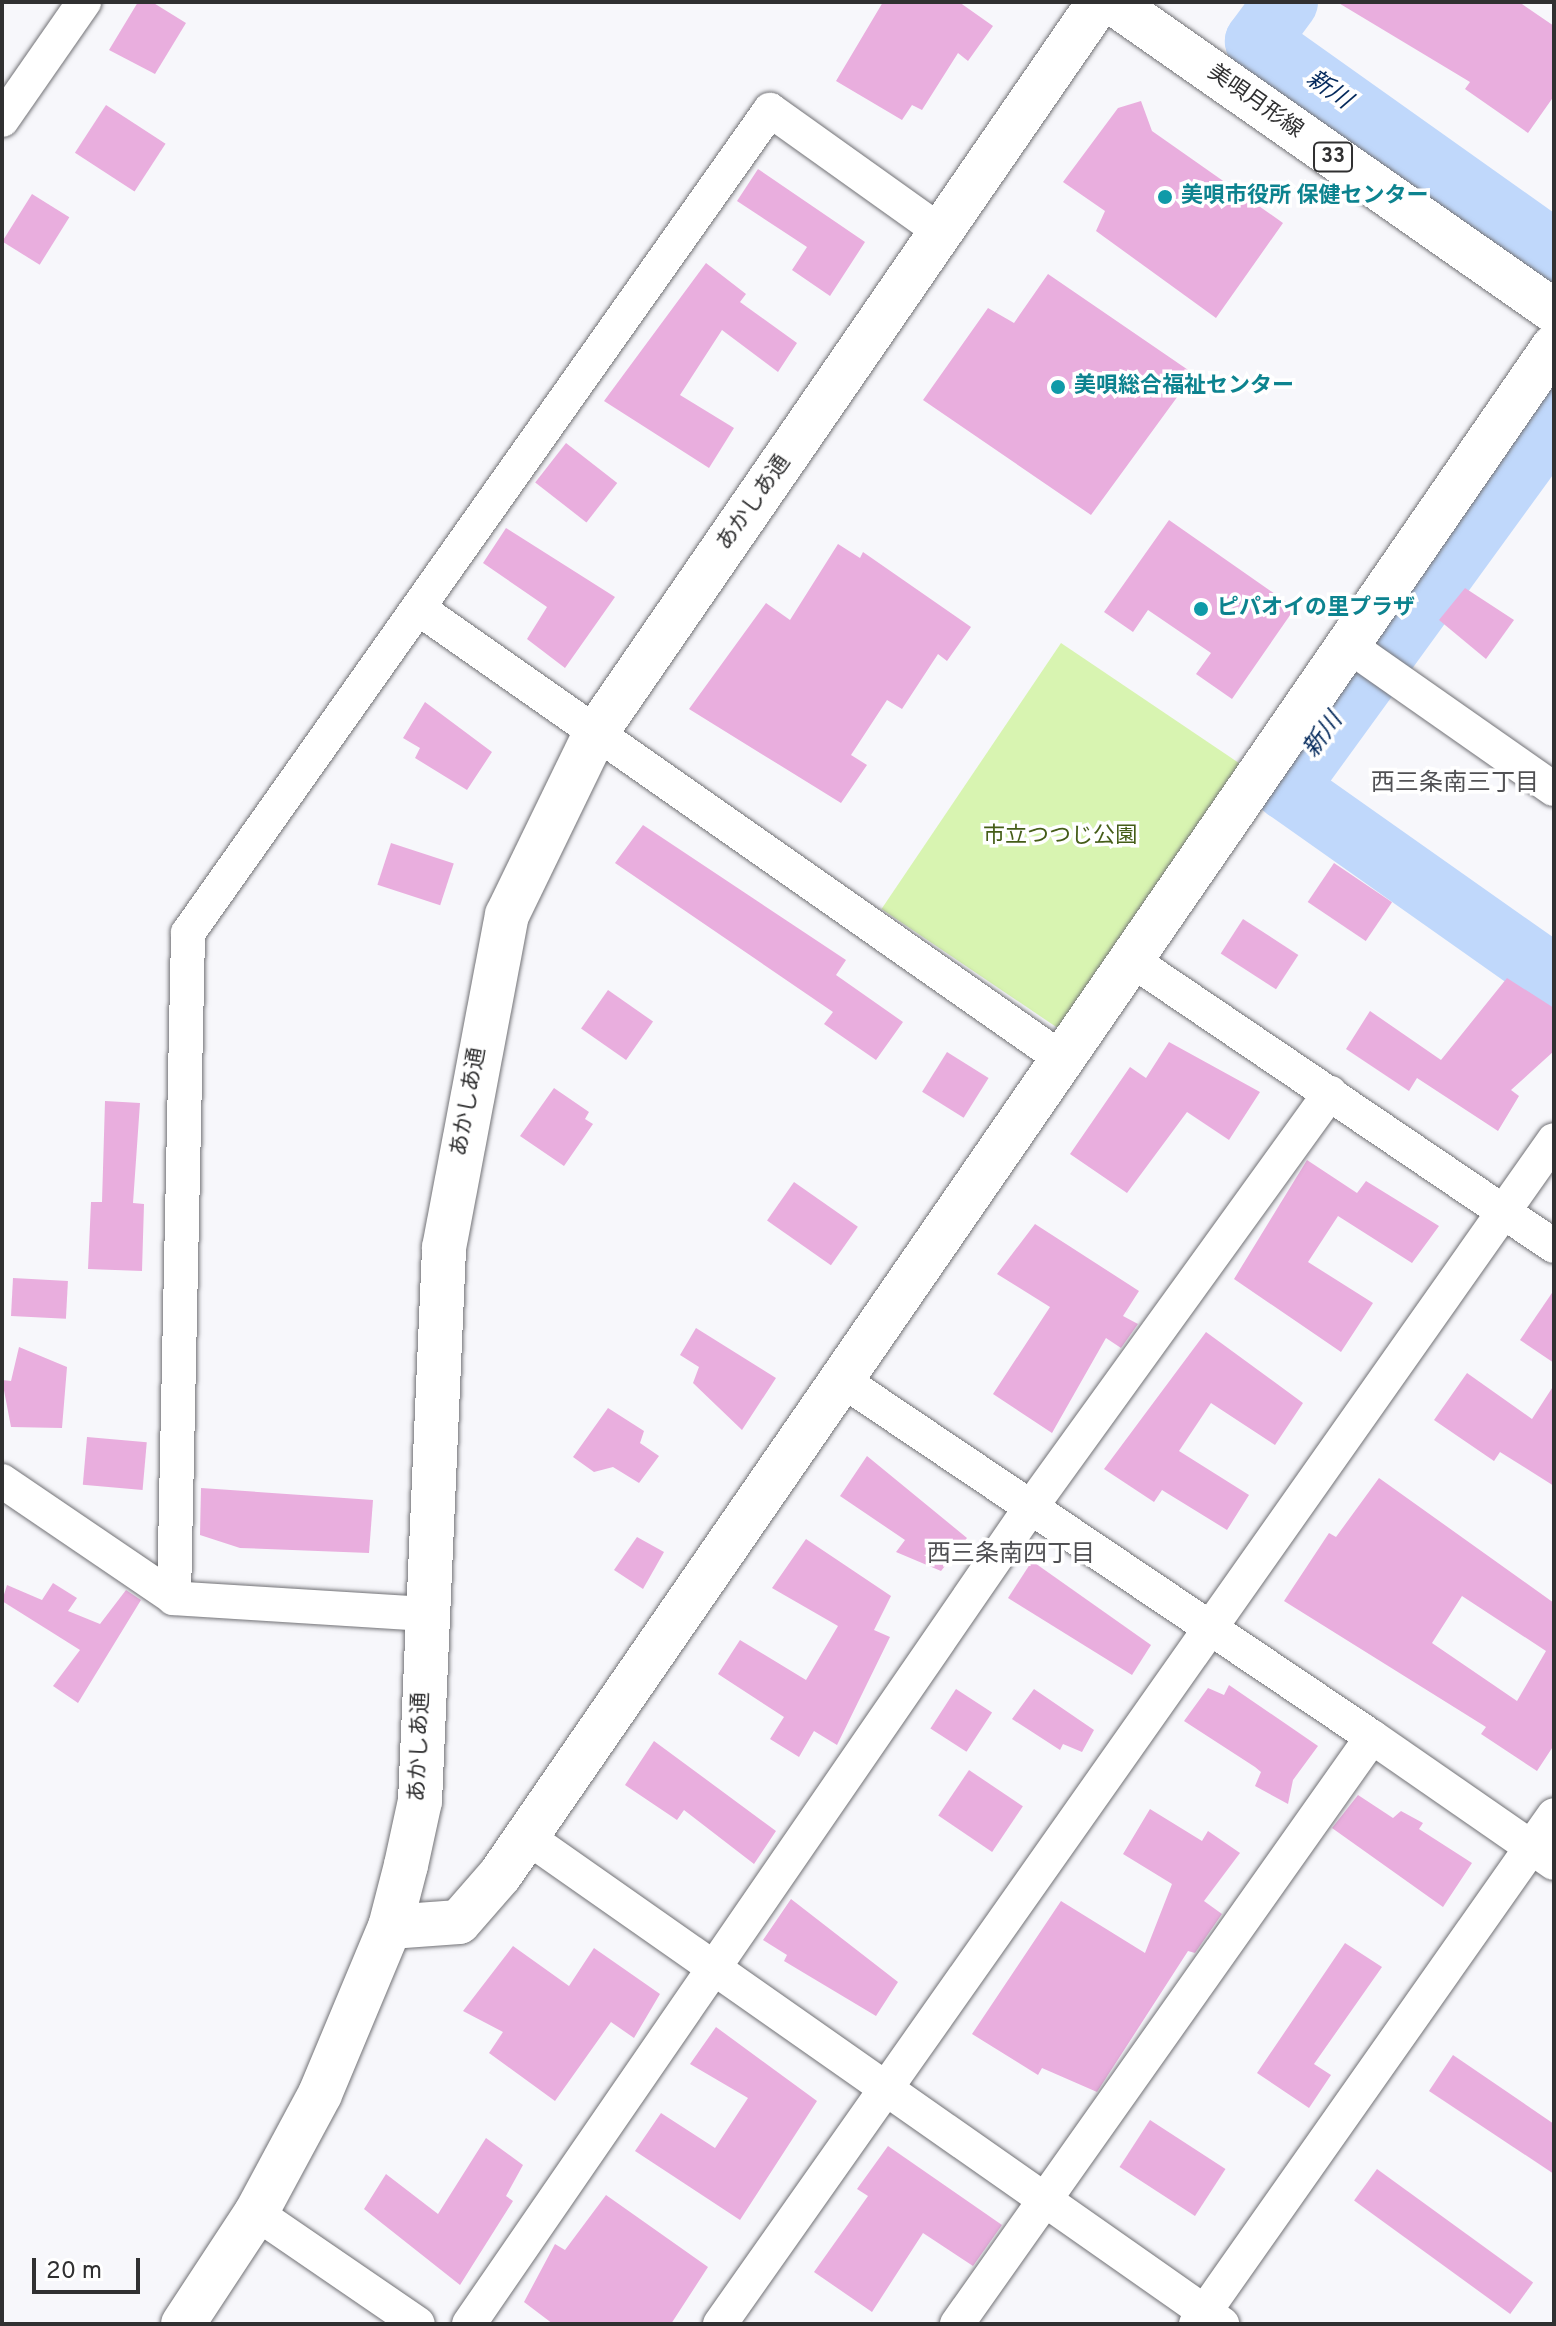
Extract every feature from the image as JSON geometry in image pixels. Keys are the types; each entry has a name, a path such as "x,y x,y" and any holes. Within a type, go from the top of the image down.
{"street":[{"path":"2,120 84,2"},
{"name":"あかしあ通","path":"183,2324 256,2213 320,2094 390,1927 420,1801 425,1614 444,1248 486,1001 507,915 595,734 1099,2"},
{"name":"美唄月形線","path":"1112,2 1554,311"},
{"path":"174,1598 188,933 770,110 941,232"},
{"path":"390,1927 459,1922 527,1837 839,1378 1133,961 1554,346"},
{"path":"418,608 1062,1059"},
{"path":"1348,645 1554,789"},
{"path":"1133,961 1554,1246"},
{"path":"469,2324 711,1966 1031,1507 1330,1093"},
{"path":"720,2324 884,2087 1554,1140"},
{"path":"839,1378 1210,1626 1543,1855"},
{"path":"2,1481 174,1598 425,1614"},
{"path":"957,2324 1372,1737"},
{"path":"527,1837 1043,2199 1208,2320 1543,1855 1554,1815"},
{"path":"256,2213 418,2324"}],"green space":[{"name":"市立つつじ公園","path":"1061,643 1245,767 1066,1033 881,909"}],"building":[{"path":"138,2 152,2 186,23 155,74 109,50"},
{"path":"883,2 959,2 993,26 968,61 958,53 922,110 912,105 902,120 836,81"},
{"path":"1337,2 1519,2 1554,26 1554,96 1528,133 1465,89 1470,82"},
{"name":"美唄市役所 保健センター","path":"1141,101 1152,131 1283,223 1216,318 1096,231 1105,211 1063,182 1118,108"},
{"path":"106,105 166,144 135,191 75,153"},
{"path":"758,169 865,242 830,296 792,270 807,247 737,201"},
{"path":"32,194 69,217 40,265 2,241"},
{"path":"706,263 746,294 740,302 797,343 778,372 722,330 680,395 734,428 709,468 604,401"},
{"name":"美唄総合福祉センター","path":"1048,274 1194,374 1091,515 923,400 988,308 1014,323"},
{"path":"566,443 617,483 586,522 535,482"},
{"name":"ピパオイの里プラザ","path":"1169,520 1295,608 1232,699 1196,674 1211,653 1148,610 1133,632 1104,612"},
{"path":"506,528 615,597 565,668 527,639 547,607 483,563"},
{"path":"838,544 860,558 863,552 971,627 947,661 938,654 902,709 887,700 851,755 867,765 841,803 689,709 766,603 790,620"},
{"path":"1465,588 1514,620 1486,659 1439,620"},
{"path":"425,702 492,752 467,790 415,758 420,748 403,738"},
{"path":"643,825 846,960 836,975 903,1022 876,1060 824,1024 833,1012 615,863"},
{"path":"391,843 454,863 440,905 377,885"},
{"path":"1334,863 1392,902 1366,941 1308,902"},
{"path":"1243,919 1298,955 1276,989 1221,953"},
{"path":"1507,978 1554,1008 1554,1051 1511,1090 1519,1096 1498,1131 1417,1078 1409,1091 1346,1049 1370,1011 1441,1060"},
{"path":"608,990 653,1022 626,1060 581,1029"},
{"path":"1169,1042 1260,1092 1229,1140 1187,1112 1127,1193 1070,1154 1130,1067 1146,1078"},
{"path":"947,1052 989,1078 964,1118 922,1092"},
{"path":"554,1088 589,1112 585,1119 593,1124 564,1166 520,1136"},
{"path":"105,1101 140,1103 133,1203 144,1204 142,1271 88,1269 91,1202 102,1202"},
{"path":"1307,1160 1357,1193 1366,1181 1439,1226 1412,1263 1338,1216 1308,1262 1373,1303 1341,1352 1234,1279"},
{"path":"794,1182 858,1227 831,1265 767,1221"},
{"path":"1035,1224 1139,1291 1123,1316 1138,1324 1121,1348 1106,1338 1052,1433 993,1394 1050,1307 997,1274"},
{"path":"13,1278 68,1281 66,1319 11,1316"},
{"path":"1554,1290 1554,1363 1520,1340"},
{"path":"696,1328 776,1378 742,1430 693,1383 699,1367 680,1355"},
{"path":"1206,1332 1303,1403 1275,1445 1211,1403 1179,1451 1249,1495 1227,1530 1162,1490 1154,1502 1104,1469"},
{"path":"19,1347 67,1367 62,1428 11,1427 2,1380 11,1381"},
{"path":"1467,1373 1532,1419 1554,1385 1554,1486 1500,1452 1494,1461 1434,1420"},
{"path":"608,1408 644,1431 640,1443 659,1456 639,1483 613,1467 594,1472 573,1457"},
{"path":"87,1437 147,1442 143,1490 83,1485"},
{"path":"867,1456 967,1538 941,1571 896,1552 905,1540 840,1496"},
{"path":"1379,1478 1554,1603 1554,1745 1537,1771 1481,1734 1486,1727 1284,1601 1329,1533 1336,1537","holes":["1462,1596 1546,1651 1517,1701 1432,1643"]},
{"path":"201,1488 373,1500 369,1553 240,1548 200,1535"},
{"path":"637,1537 664,1552 643,1589 614,1570"},
{"path":"806,1539 891,1596 874,1630 890,1637 837,1745 814,1731 799,1757 770,1739 784,1717 718,1674 740,1640 806,1680 838,1626 772,1588"},
{"path":"1032,1561 1151,1645 1132,1675 1008,1598"},
{"path":"53,1583 77,1598 68,1611 100,1624 126,1590 141,1600 78,1703 53,1686 80,1650 2,1601 7,1585 42,1600"},
{"path":"1229,1685 1318,1746 1293,1780 1288,1804 1255,1786 1261,1772 1255,1767 1184,1721 1208,1688 1224,1695"},
{"path":"956,1689 992,1712 966,1752 930,1728"},
{"path":"1034,1689 1094,1730 1082,1752 1063,1744 1060,1750 1012,1719"},
{"path":"654,1741 776,1831 754,1864 684,1810 677,1820 625,1785"},
{"path":"969,1770 1023,1806 992,1852 938,1816"},
{"path":"1358,1795 1393,1818 1401,1811 1423,1823 1419,1829 1472,1863 1443,1907 1332,1828"},
{"path":"1150,1809 1202,1841 1208,1831 1240,1853 1204,1901 1222,1914 1195,1953 1188,1951 1097,2092 1042,2068 1038,2075 972,2034 1061,1901 1145,1953 1172,1884 1123,1854"},
{"path":"791,1899 898,1982 876,2016 784,1961 787,1955 763,1940"},
{"path":"1345,1943 1382,1967 1314,2064 1331,2075 1309,2108 1257,2073"},
{"path":"513,1946 569,1986 594,1948 660,1994 634,2038 611,2022 555,2101 489,2053 503,2032 463,2011"},
{"path":"716,2027 817,2101 740,2220 635,2151 661,2113 715,2148 748,2098 690,2064"},
{"path":"1453,2055 1554,2124 1554,2174 1429,2091"},
{"path":"1150,2120 1225,2169 1195,2216 1120,2167"},
{"path":"486,2138 523,2165 506,2196 513,2201 460,2285 364,2209 386,2174 438,2214"},
{"path":"888,2146 1002,2225 973,2266 923,2233 872,2312 814,2272 868,2196 857,2189"},
{"path":"1377,2169 1533,2282 1510,2314 1354,2201"},
{"path":"606,2195 708,2267 671,2324 553,2324 524,2302 555,2244 565,2250"}],"waterway":[{"name":"新川","path":"1286,2 1257,41 1554,252"},
{"name":"新川","path":"1554,419 1286,788 1554,977"}],"place":[{"name":"美唄市役所 保健センター","path":"1165,197"},
{"name":"美唄総合福祉センター","path":"1058,387"},
{"name":"ピパオイの里プラザ","path":"1201,609"}],"district":[{"name":"西三条南三丁目","path":"1455,785"},
{"name":"西三条南四丁目","path":"1011,1556"}]}
